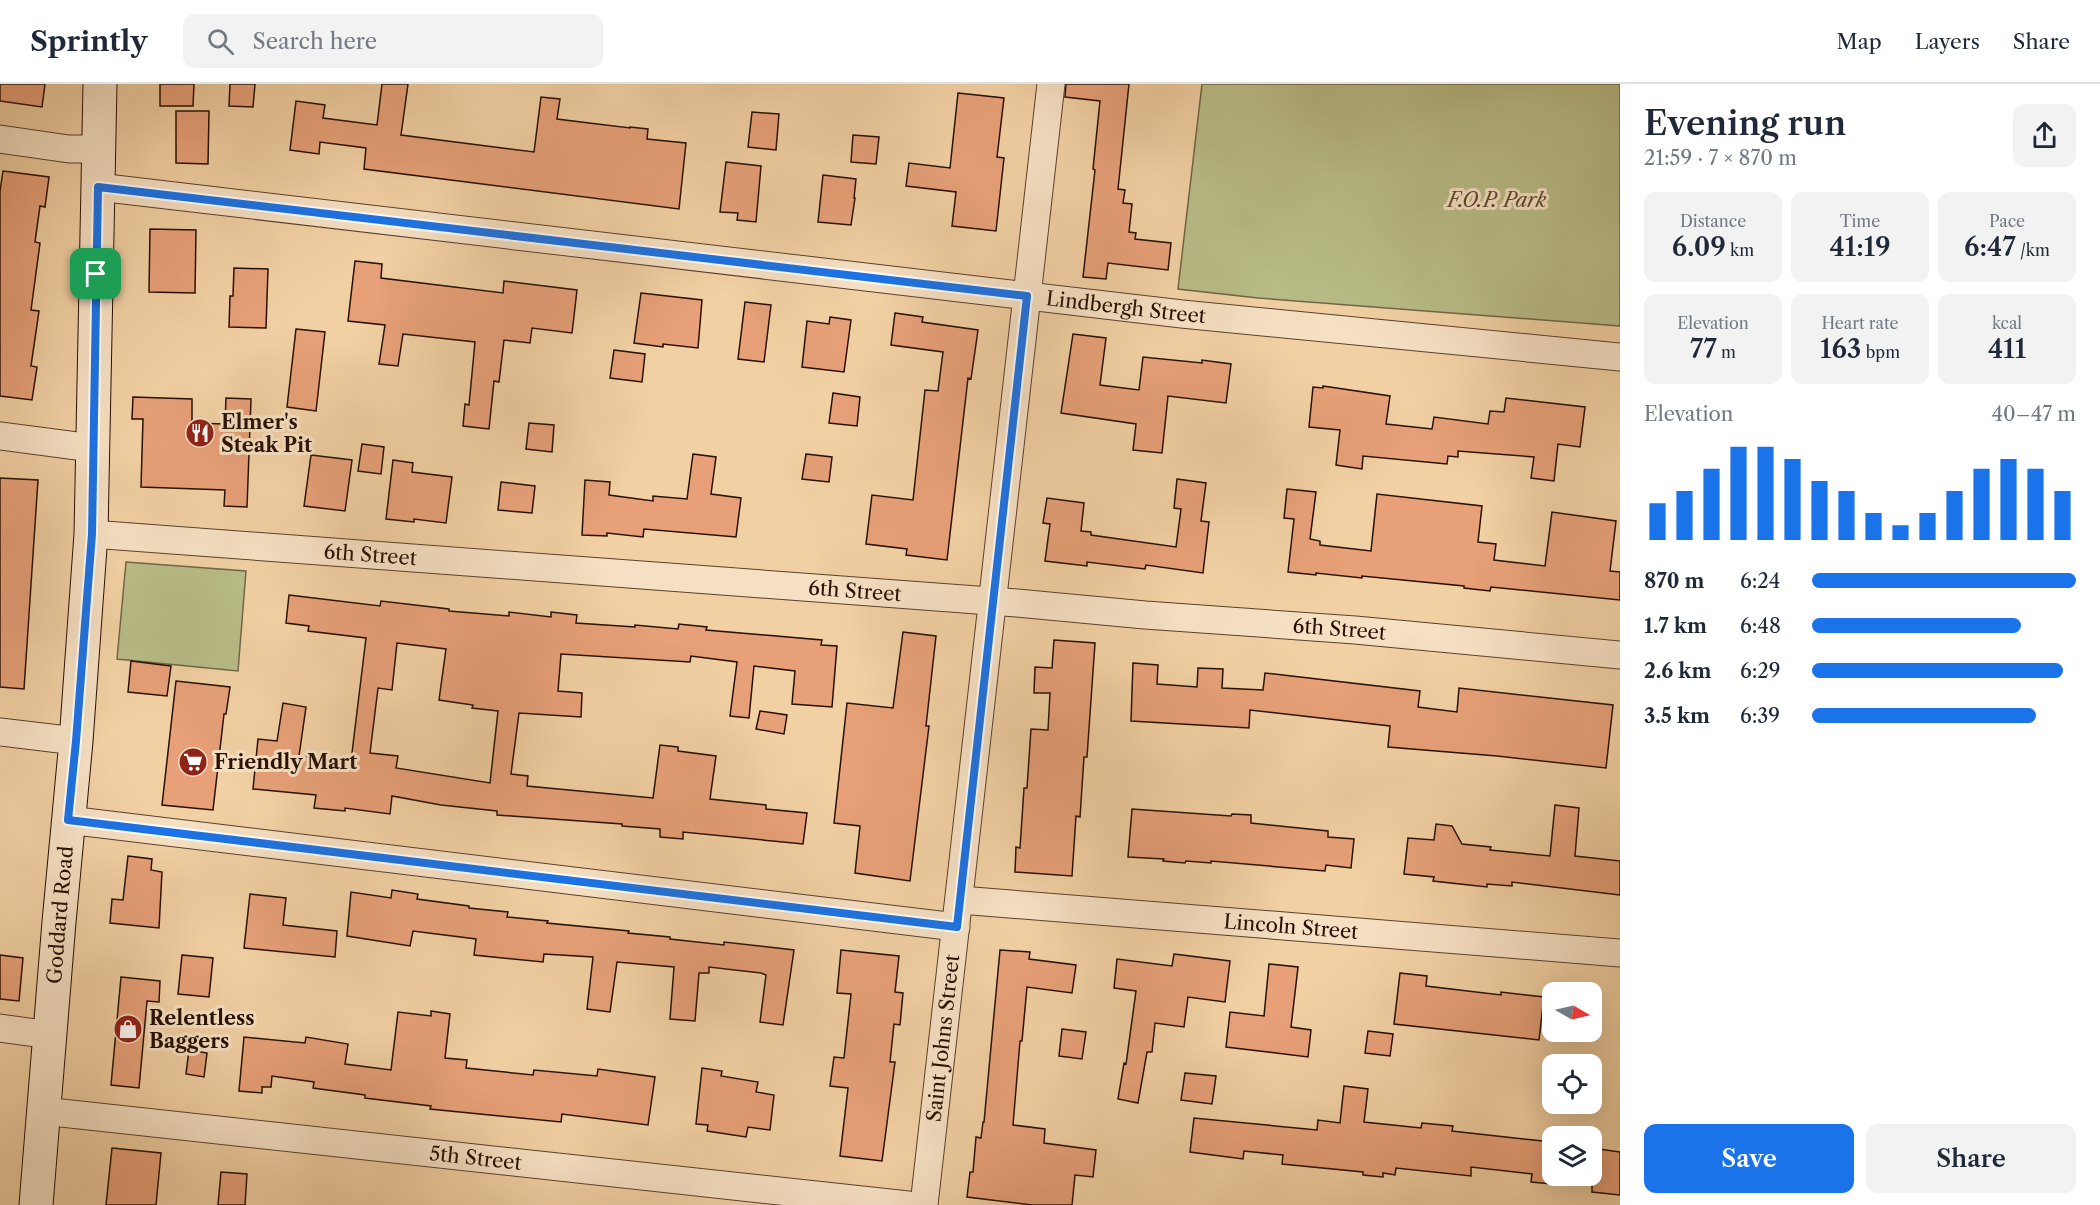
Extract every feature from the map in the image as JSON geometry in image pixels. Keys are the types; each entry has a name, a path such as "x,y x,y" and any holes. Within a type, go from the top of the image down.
{"street":[{"name":"Goddard Road","path":"36,1205 92,534 100,84"},
{"name":"Saint Johns Street","path":"924,1205 1051,84"},
{"path":"0,139 69,149 98,149"},
{"name":"Lindbergh Street","path":"98,187 1194,315 1620,357"},
{"path":"0,436 92,448"},
{"name":"6th Street","path":"92,534 993,601 1145,615 1355,630 1620,655"},
{"path":"0,732 76,741"},
{"path":"68,820 957,927"},
{"name":"Lincoln Street","path":"960,900 1620,954"},
{"path":"0,1028 50,1035"},
{"name":"5th Street","path":"43,1111 908,1205"}],"green space":[{"name":"F.O.P. Park","path":"1202,84 1620,84 1620,326 1258,298 1178,289"},
{"path":"126,562 246,571 238,671 117,659"}],"building":[{"path":"0,84 45,84 42,107 0,101"},
{"path":"160,84 194,84 193,106 160,106"},
{"path":"230,84 255,84 253,107 229,106"},
{"path":"382,84 408,84 401,135 534,152 541,97 560,99 557,119 648,129 647,139 686,143 679,209 364,169 366,148 320,142 319,154 290,150 296,101 325,105 323,118 377,125"},
{"path":"1066,84 1129,84 1118,189 1125,190 1123,203 1132,204 1129,232 1136,233 1135,239 1171,243 1168,270 1108,263 1106,279 1083,277 1100,101 1065,97"},
{"path":"958,93 1004,98 997,157 1004,158 996,231 952,226 956,192 906,186 909,163 950,168"},
{"path":"176,111 209,111 208,164 176,163"},
{"path":"752,112 779,114 776,150 748,147"},
{"path":"853,135 879,137 876,164 851,162"},
{"path":"726,162 761,166 756,222 737,220 738,213 720,212"},
{"path":"3,171 49,177 45,207 40,206 35,242 40,243 31,310 39,311 31,366 37,367 32,400 0,396 0,191"},
{"path":"823,175 856,179 851,225 818,222"},
{"path":"150,229 196,230 195,293 149,292"},
{"path":"355,261 382,264 381,278 503,293 504,281 577,290 572,333 532,328 530,343 504,340 499,382 494,381 489,429 463,426 465,404 469,405 475,342 403,334 398,366 379,364 385,325 348,321"},
{"path":"234,268 268,269 266,328 229,327"},
{"path":"641,293 702,300 698,348 634,343"},
{"path":"745,302 771,305 764,362 738,359"},
{"path":"895,313 923,317 922,322 978,330 971,379 968,378 947,560 906,555 907,549 866,544 872,495 913,500 925,390 938,391 943,352 891,345"},
{"path":"830,317 851,320 844,372 802,367 807,321 829,324"},
{"path":"296,329 325,332 316,411 287,407"},
{"path":"1073,334 1106,338 1100,385 1139,390 1143,357 1231,364 1226,403 1168,396 1162,453 1133,450 1136,424 1061,413"},
{"path":"614,350 645,354 642,382 610,378"},
{"path":"1323,386 1390,396 1386,424 1432,429 1434,417 1488,424 1490,411 1504,412 1506,398 1585,407 1580,447 1558,444 1554,481 1531,478 1534,457 1458,451 1458,457 1448,456 1447,464 1363,456 1362,469 1336,465 1340,430 1309,427 1313,387 1323,388"},
{"path":"833,393 860,397 857,426 829,423"},
{"name":"Elmer's Steak Pit","path":"133,397 192,399 192,423 225,424 226,398 251,399 247,507 224,506 225,490 141,487 143,419 132,419"},
{"path":"529,423 554,425 552,452 526,449"},
{"path":"362,444 384,447 381,474 358,471"},
{"path":"693,454 716,457 711,494 741,498 736,537 644,529 643,537 607,533 607,536 582,535 585,480 610,482 609,495 653,501 653,496 687,499"},
{"path":"806,454 832,457 829,482 802,479"},
{"path":"311,455 352,460 345,511 304,506"},
{"path":"393,460 413,463 412,472 452,477 446,523 414,519 414,522 386,519"},
{"path":"0,478 38,480 24,689 0,687"},
{"path":"1177,479 1206,483 1201,521 1209,522 1203,573 1146,565 1145,569 1087,562 1087,566 1045,561 1050,524 1043,523 1047,498 1084,503 1081,531 1091,532 1091,535 1176,547 1181,509 1174,508"},
{"path":"501,482 535,486 532,513 498,510"},
{"path":"1287,489 1316,492 1310,539 1320,541 1320,545 1371,551 1377,494 1482,506 1478,542 1496,544 1494,560 1545,566 1552,512 1616,521 1610,571 1620,572 1620,600 1491,587 1490,591 1464,588 1464,586 1362,576 1362,578 1288,572 1294,519 1284,518"},
{"path":"289,595 380,606 381,601 449,609 449,611 509,616 509,612 551,617 551,612 577,615 576,623 678,629 679,624 707,627 706,630 822,640 821,645 837,646 832,707 792,704 795,671 754,666 749,718 730,716 737,662 691,656 690,662 561,654 558,691 582,693 581,717 519,713 511,774 528,776 527,786 653,798 660,745 678,747 678,751 716,756 710,799 766,805 766,809 807,813 803,844 683,832 683,839 660,837 660,829 497,815 497,811 441,805 392,796 390,814 345,808 345,811 314,808 316,795 253,789 258,739 277,741 283,703 306,707 299,756 351,761 366,638 308,631 309,626 286,623","holes":["397,643 446,649 439,700 473,705 472,708 498,711 490,783 396,768 398,756 370,753 378,688 392,690"]},
{"path":"903,632 936,636 926,726 929,726 910,881 855,873 860,826 834,823 847,703 893,708"},
{"path":"1054,640 1095,643 1087,757 1084,757 1080,817 1076,816 1072,876 1015,872 1016,847 1020,848 1024,788 1027,788 1031,729 1048,730 1050,693 1034,693 1035,667 1052,668"},
{"path":"131,661 171,666 167,696 128,692"},
{"path":"1133,663 1158,665 1157,684 1197,687 1198,668 1223,669 1222,688 1263,690 1265,673 1420,691 1418,707 1457,712 1459,688 1613,705 1606,768 1388,747 1390,726 1250,710 1249,728 1131,721"},
{"name":"Friendly Mart","path":"176,681 230,687 226,714 224,714 213,810 162,805"},
{"path":"760,711 787,715 784,734 756,729"},
{"path":"1555,805 1579,808 1575,856 1620,861 1620,895 1512,882 1512,886 1487,884 1487,887 1433,881 1434,877 1404,874 1408,838 1434,840 1436,824 1452,826 1462,844 1491,847 1490,850 1550,856"},
{"path":"1132,809 1231,816 1232,814 1251,815 1251,823 1328,831 1328,837 1354,839 1351,868 1326,865 1325,871 1211,861 1211,863 1186,861 1185,863 1128,857"},
{"path":"128,856 152,859 151,870 162,872 159,928 110,923 112,899 123,900"},
{"path":"392,890 418,894 417,899 508,912 507,917 548,921 547,923 629,931 628,933 724,945 724,942 794,950 783,1025 760,1022 766,975 761,973 709,967 709,973 699,973 695,1021 670,1019 674,967 617,962 610,1012 587,1009 593,957 544,954 543,962 474,955 476,939 413,931 410,946 347,936 351,892 391,898"},
{"path":"250,894 286,898 283,925 337,931 335,957 244,948"},
{"path":"841,950 899,956 895,992 903,993 900,1025 894,1024 890,1062 895,1062 882,1161 840,1156 848,1088 830,1086 834,1057 844,1058 851,994 837,993"},
{"path":"1000,950 1030,952 1029,959 1076,965 1072,993 1027,987 1013,1125 1045,1129 1044,1143 1096,1150 1093,1177 1075,1175 1072,1205 1032,1205 967,1197 970,1172 973,1172 976,1137 981,1138 984,1122"},
{"path":"1174,954 1230,961 1225,1002 1188,997 1184,1027 1155,1023 1152,1052 1147,1052 1138,1103 1118,1099 1124,1063 1126,1064 1136,991 1114,988 1117,959 1172,966"},
{"path":"0,955 23,958 19,1001 0,999"},
{"path":"182,955 213,958 209,997 178,994"},
{"path":"1269,964 1298,967 1291,1027 1311,1030 1308,1057 1226,1047 1230,1012 1264,1016"},
{"path":"1400,973 1427,976 1426,986 1501,995 1501,992 1542,997 1539,1040 1394,1024"},
{"path":"121,977 160,981 159,1002 147,1001 139,1088 111,1085"},
{"path":"431,1011 450,1014 445,1058 467,1060 466,1068 533,1075 534,1070 597,1076 598,1069 655,1077 648,1125 562,1114 561,1122 430,1109 431,1106 365,1098 365,1095 313,1088 314,1082 272,1076 271,1087 262,1087 262,1093 239,1091 244,1037 305,1043 306,1037 348,1044 345,1064 391,1070 398,1012 431,1016"},
{"path":"1062,1029 1086,1032 1082,1059 1059,1056"},
{"path":"1368,1031 1393,1034 1390,1056 1365,1053"},
{"path":"189,1050 207,1053 204,1077 186,1074"},
{"path":"702,1068 722,1071 721,1076 758,1082 756,1092 774,1095 770,1130 748,1127 746,1137 707,1131 708,1125 696,1124"},
{"path":"1185,1073 1216,1076 1212,1104 1181,1100"},
{"path":"1344,1086 1368,1089 1364,1122 1421,1128 1422,1123 1453,1126 1452,1131 1542,1141 1542,1183 1531,1182 1532,1174 1471,1167 1471,1176 1396,1168 1395,1175 1383,1173 1383,1177 1363,1175 1363,1172 1282,1164 1283,1155 1244,1151 1243,1159 1190,1152 1194,1118 1317,1130 1318,1120 1340,1123"},
{"path":"112,1148 161,1153 156,1205 106,1205"},
{"path":"1602,1149 1620,1152 1620,1195 1592,1192 1592,1186 1602,1186"},
{"path":"221,1172 247,1174 245,1205 218,1205"}],"place":[{"name":"Elmer's Steak Pit","path":"200,433"},
{"name":"Friendly Mart","path":"193,762"},
{"name":"Relentless Baggers","path":"128,1029"}],"route":[{"path":"98,187 1027,296 957,927 68,820 92,534 96,274 98,187"}]}
